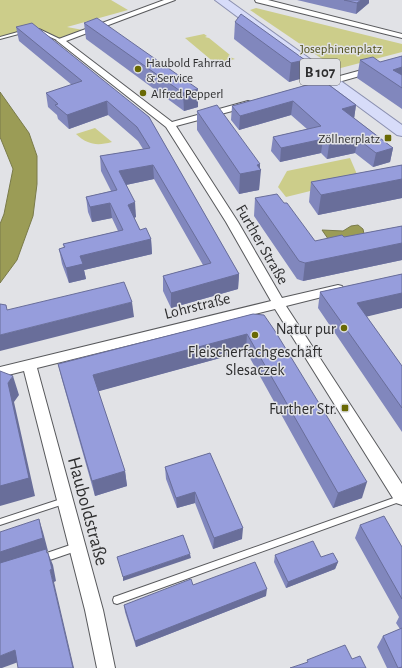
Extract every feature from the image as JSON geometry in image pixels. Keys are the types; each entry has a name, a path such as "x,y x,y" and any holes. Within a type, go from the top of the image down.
{"main road":[{"name":"B 107","path":"221,0 402,132"}],"street":[{"path":"60,40 171,0"},
{"path":"259,0 402,36"},
{"name":"Further Straße","path":"60,40 170,124 232,222 278,303 402,498"},
{"path":"312,86 402,61"},
{"path":"170,124 259,100"},
{"name":"Lohrstraße","path":"0,372 348,287"},
{"name":"Hauboldstraße","path":"30,365 94,610 106,668"}],"lane":[{"path":"35,29 60,40"},
{"path":"0,38 28,31"},
{"path":"118,600 402,498"},
{"path":"0,522 66,500"},
{"path":"35,561 78,547"}],"green space":[{"path":"0,0 111,0 128,10 67,27 83,30 49,42 33,30 0,39"},
{"name":"Josephinenplatz","path":"256,8 402,44 402,52 337,69 250,10"},
{"path":"204,34 207,36 205,37 209,38 230,55 228,56 235,59 216,64 185,38"},
{"path":"95,128 112,142 93,144 76,134"},
{"path":"350,158 359,179 286,197 278,187 287,171"}],"shaded area":[{"path":"0,92 29,133 37,156 37,184 33,216 17,260 0,283 0,224 4,214 13,169 0,137"},
{"path":"358,225 363,229 364,234 333,246 322,230 343,231 351,226"}],"building":[{"path":"344,0 361,0 357,3"},
{"path":"241,14 305,60 291,63 235,22"},
{"path":"97,18 198,89 183,93 84,23"},
{"path":"32,23 149,117 239,274 171,293 163,276 211,263 153,165 119,171 135,202 128,205 140,230 146,228 151,239 80,256 83,264 66,268 59,249 65,247 63,244 123,230 110,203 90,207 86,197 117,190 100,156 150,148 137,127 107,101 67,115 55,105 58,104 46,93 82,81 16,27"},
{"path":"402,56 402,67 393,70 402,75 402,88 360,60 373,57 380,62"},
{"path":"321,81 325,82 356,105 342,109 393,148 376,153 358,139 329,145 323,139 281,148 273,137 321,126 293,101 240,116 232,106"},
{"path":"217,105 260,164 257,165 261,170 240,174 197,111"},
{"path":"402,165 402,179 321,195 311,182"},
{"path":"277,194 284,203 287,203 315,241 342,235 344,237 402,226 402,243 305,263 299,261 255,198"},
{"path":"402,274 402,293 357,303 402,366 402,408 320,292"},
{"path":"124,282 132,302 0,335 0,304 6,305 7,310"},
{"path":"253,314 264,315 275,331 367,482 338,493 247,334 93,375 125,471 92,481 58,364"},
{"path":"0,371 13,376 8,383 29,478 0,486"},
{"path":"210,453 243,528 214,538 195,492 176,498 165,467"},
{"path":"384,516 402,547 402,599 360,525"},
{"path":"39,519 43,538 0,552 0,532"},
{"path":"183,535 190,554 123,577 117,557"},
{"path":"313,541 321,557 333,553 338,562 288,582 275,555"},
{"path":"46,549 52,569 50,570 73,668 18,668 15,650 0,656 0,563"},
{"path":"255,562 267,589 135,641 124,605 191,579 193,585"},
{"path":"402,628 402,667 398,668 383,636"},
{"path":"345,645 352,659 360,656 366,668 290,668 308,662 307,660"}],"place":[{"name":"Haubold Fahrrad & Service","path":"138,69"},
{"name":"Alfred Pepperl","path":"143,93"},
{"name":"Zöllnerplatz","path":"388,138"},
{"name":"Natur pur","path":"344,328"},
{"name":"Fleischerfachgeschäft Slesaczek","path":"255,335"},
{"name":"Further Str.","path":"345,408"}]}
